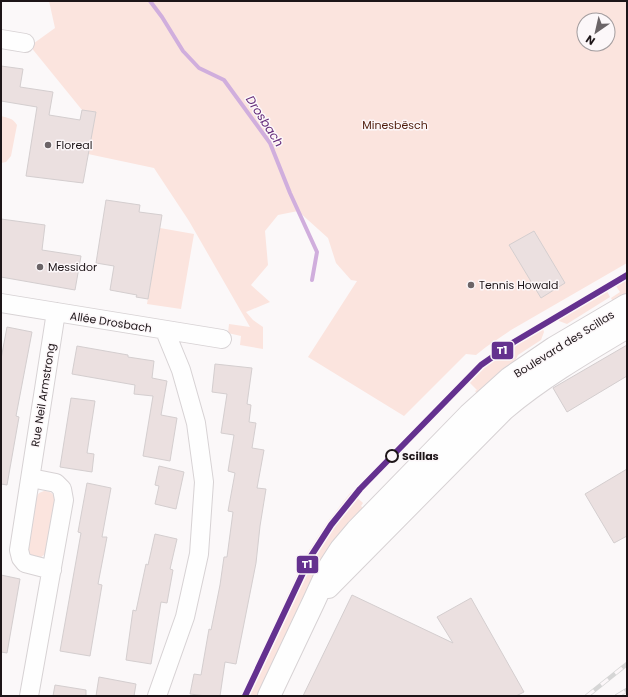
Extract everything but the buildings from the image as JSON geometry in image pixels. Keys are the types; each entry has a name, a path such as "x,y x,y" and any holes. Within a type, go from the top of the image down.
{"main road":[{"name":"Boulevard des Scillas","path":"268,696 330,566 341,549 358,530 469,415 510,378 529,364 627,305"},
{"name":"Boulevard des Scillas","path":"314,601 504,408 564,365 627,327"}],"street":[{"path":"1,39 25,43"},
{"name":"Allée Drosbach","path":"1,303 165,331 222,339"},
{"name":"Rue Neil Armstrong","path":"52,570 24,563 19,550 56,312"},
{"path":"157,696 185,617 200,554 204,482 196,423 181,370 165,331"},
{"path":"29,696 64,500 62,489 56,483 30,478"}],"green space":[{"name":"Minesbësch","path":"49,1 627,1 627,263 511,330 476,355 466,354 404,416 308,357 357,281 351,280 336,263 328,238 298,211 278,215 265,231 268,265 251,285 270,302 246,312 253,320 263,327 263,349 240,345 241,336 228,333 229,324 250,327 189,221 154,168 88,154 95,112 82,110 30,46 55,28"},
{"path":"1,116 12,120 17,125 11,156 6,162 1,163"},
{"path":"160,228 194,234 181,309 147,304"},
{"path":"627,271 627,296 612,300 611,298 620,292 616,286 607,291 610,297 567,324 559,321 554,314 556,313 560,319 568,315 564,308"},
{"path":"541,322 544,332 541,340 518,355 514,363 479,395 475,391 477,390 464,377 492,352"},
{"path":"44,491 52,494 55,503 45,554 40,558 32,556 28,551 35,499 39,493"},
{"path":"351,492 363,503 361,506 365,510 325,558 308,586 257,696 241,696 306,555 326,524"}],"waterway":[{"name":"Drosbach","path":"150,1 162,17 183,51 199,68 224,80 270,143 290,193 317,252 312,280"}],"railway":[{"path":"587,696 627,664"},
{"path":"617,696 627,690"}],"transit line":[{"name":"T1","path":"245,696 311,556 331,525 360,489 481,365 514,342 627,275"}],"place":[{"name":"Floreal","path":"48,145"},
{"name":"Messidor","path":"40,267"},
{"name":"Tennis Howald","path":"471,285"},
{"name":"Scillas","path":"392,456"}]}
